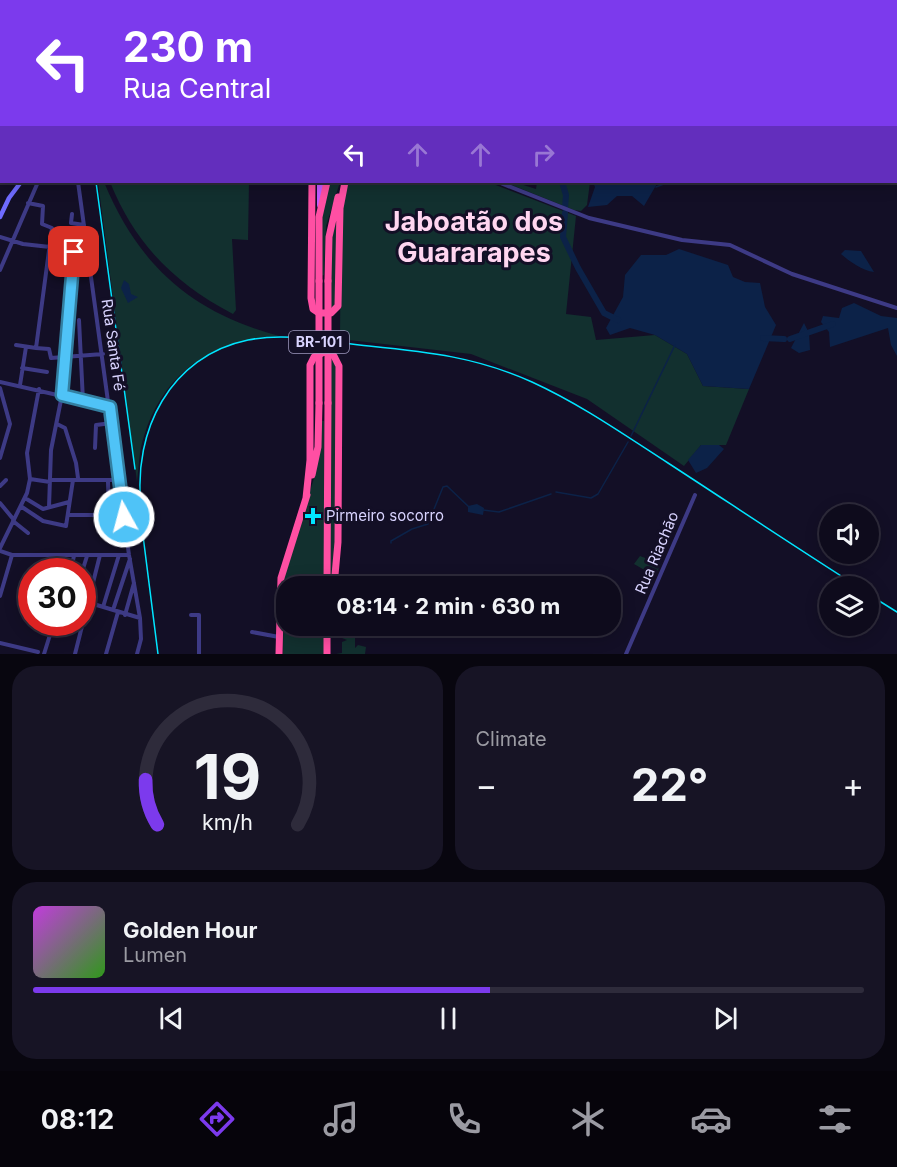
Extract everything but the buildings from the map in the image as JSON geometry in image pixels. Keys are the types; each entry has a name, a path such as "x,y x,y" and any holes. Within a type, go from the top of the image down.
{"highway":[{"path":"312,183 311,298 313,309 319,313 331,313 338,306 340,208 345,183"},
{"name":"BR-101","path":"327,183 320,217 319,280 327,453 327,576"},
{"name":"BR-101","path":"279,654 281,578 306,498 318,447 323,403 330,232 335,206 345,183"},
{"path":"306,498 310,460 310,365 314,357 322,352 332,354 339,366 336,576"},
{"path":"327,453 338,470"},
{"path":"327,636 327,654"}],"main road":[{"name":"BR-101","path":"320,183 320,217"}],"street":[{"path":"1,214 20,183"},
{"path":"0,270 38,183"},
{"name":"Rua Santa Fé","path":"78,183 140,618 141,639 137,654"},
{"path":"500,183 588,218 681,240 730,245 792,274 897,308"},
{"path":"28,202 43,207 42,224 52,229 36,348"},
{"path":"72,213 71,224 84,225"},
{"path":"0,237 50,247"},
{"path":"49,507 52,443 62,395 63,357 70,313 74,252"},
{"path":"79,320 80,357 84,382 83,401"},
{"path":"16,345 49,349 51,358 103,354"},
{"path":"20,386 26,347"},
{"path":"22,368 47,372"},
{"path":"0,382 39,389 110,407"},
{"path":"0,388 10,424 0,458"},
{"path":"39,389 27,453 30,479 22,507 0,549 12,555 130,556 106,654"},
{"path":"95,448 96,425 112,423"},
{"path":"57,424 65,428 76,463 78,478"},
{"path":"30,479 50,481 78,478 108,482 120,480"},
{"path":"0,486 6,480"},
{"path":"22,507 43,521 67,525 73,480"},
{"path":"69,515 107,515 110,513 108,482"},
{"name":"Rua Riachão","path":"626,654 695,495"},
{"path":"25,498 41,508 69,502"},
{"path":"0,503 28,532"},
{"path":"0,596 12,555"},
{"path":"96,574 100,555"},
{"path":"103,607 119,555"},
{"path":"125,615 134,583"},
{"path":"96,605 140,618"},
{"path":"191,615 199,615 199,654"},
{"path":"252,632 279,638"},
{"path":"44,654 50,636"},
{"path":"75,654 80,636"},
{"path":"0,643 38,652"}],"green space":[{"path":"98,183 104,183 134,238 172,282 219,314 279,336 255,338 213,352 194,363 178,377 164,394 142,441 137,482"},
{"path":"110,183 249,183 248,240 232,239 236,310 233,314 192,289 159,260 144,243 120,204"},
{"path":"329,183 340,183 326,226 324,275 321,276 322,211"},
{"path":"349,183 491,183 576,216 566,314 591,317 596,340 655,335 687,354 703,386 749,389 726,445 701,445 684,466 587,399 471,354 340,339 341,205"},
{"path":"506,183 517,183 536,189 537,183 590,183 587,205 581,211"},
{"path":"337,210 335,306 330,309 332,239"},
{"path":"330,355 335,359 339,390 334,576 328,576"},
{"path":"321,421 324,421 324,576 284,576 284,574 315,475"},
{"path":"640,556 661,564 655,576 634,564"},
{"path":"283,636 324,636 324,654 283,654"},
{"path":"342,636 354,636 355,648 358,645 366,647 365,654 336,654 342,653 342,642 347,640"}],"water":[{"path":"593,183 657,183 644,206 632,196 617,196 607,205 588,207 595,187"},
{"path":"679,249 728,265 733,277 745,282 760,283 765,307 776,325 749,389 703,386 687,354 655,335 630,328 610,335 606,328 623,297 625,275 641,255 666,255"},
{"path":"845,250 861,251 874,272 861,268 848,260 841,254"},
{"path":"124,280 129,284 131,294 138,297 128,303 121,288"},
{"path":"854,303 881,316 897,318 897,356 891,345 888,328 830,347 829,332 821,322 823,316 839,318 842,308"},
{"path":"804,323 809,333 810,350 799,353 791,348"},
{"path":"701,445 719,445 724,449 707,468 696,473 688,460"},
{"path":"477,504 484,508 483,515 468,512 468,506"}],"waterway":[{"path":"562,183 566,195 565,208"},
{"path":"656,187 666,183"},
{"path":"565,213 563,237 578,268 604,313 618,320"},
{"path":"790,339 833,324"},
{"path":"763,338 784,339"},
{"path":"631,436 675,345"},
{"path":"556,492 591,498 598,494 628,442"},
{"path":"391,543 412,529 428,524 443,487 447,486 469,507"},
{"path":"483,510 499,512 551,494"}],"tram line":[{"path":"96,183 135,469"},
{"path":"141,505 140,477 143,450 151,424 162,401 178,380 197,362 221,349 248,340 278,337 324,340 472,361 532,382 601,420 842,576"},
{"path":"138,496 158,654"},
{"path":"879,601 897,612"}],"place":[{"name":"Pirmeiro socorro","path":"313,516"}],"district":[{"name":"Jaboatão dos Guararapes","path":"474,238"}],"route":[{"path":"74,252 70,313 63,357 62,395 110,407 124,517"}]}
